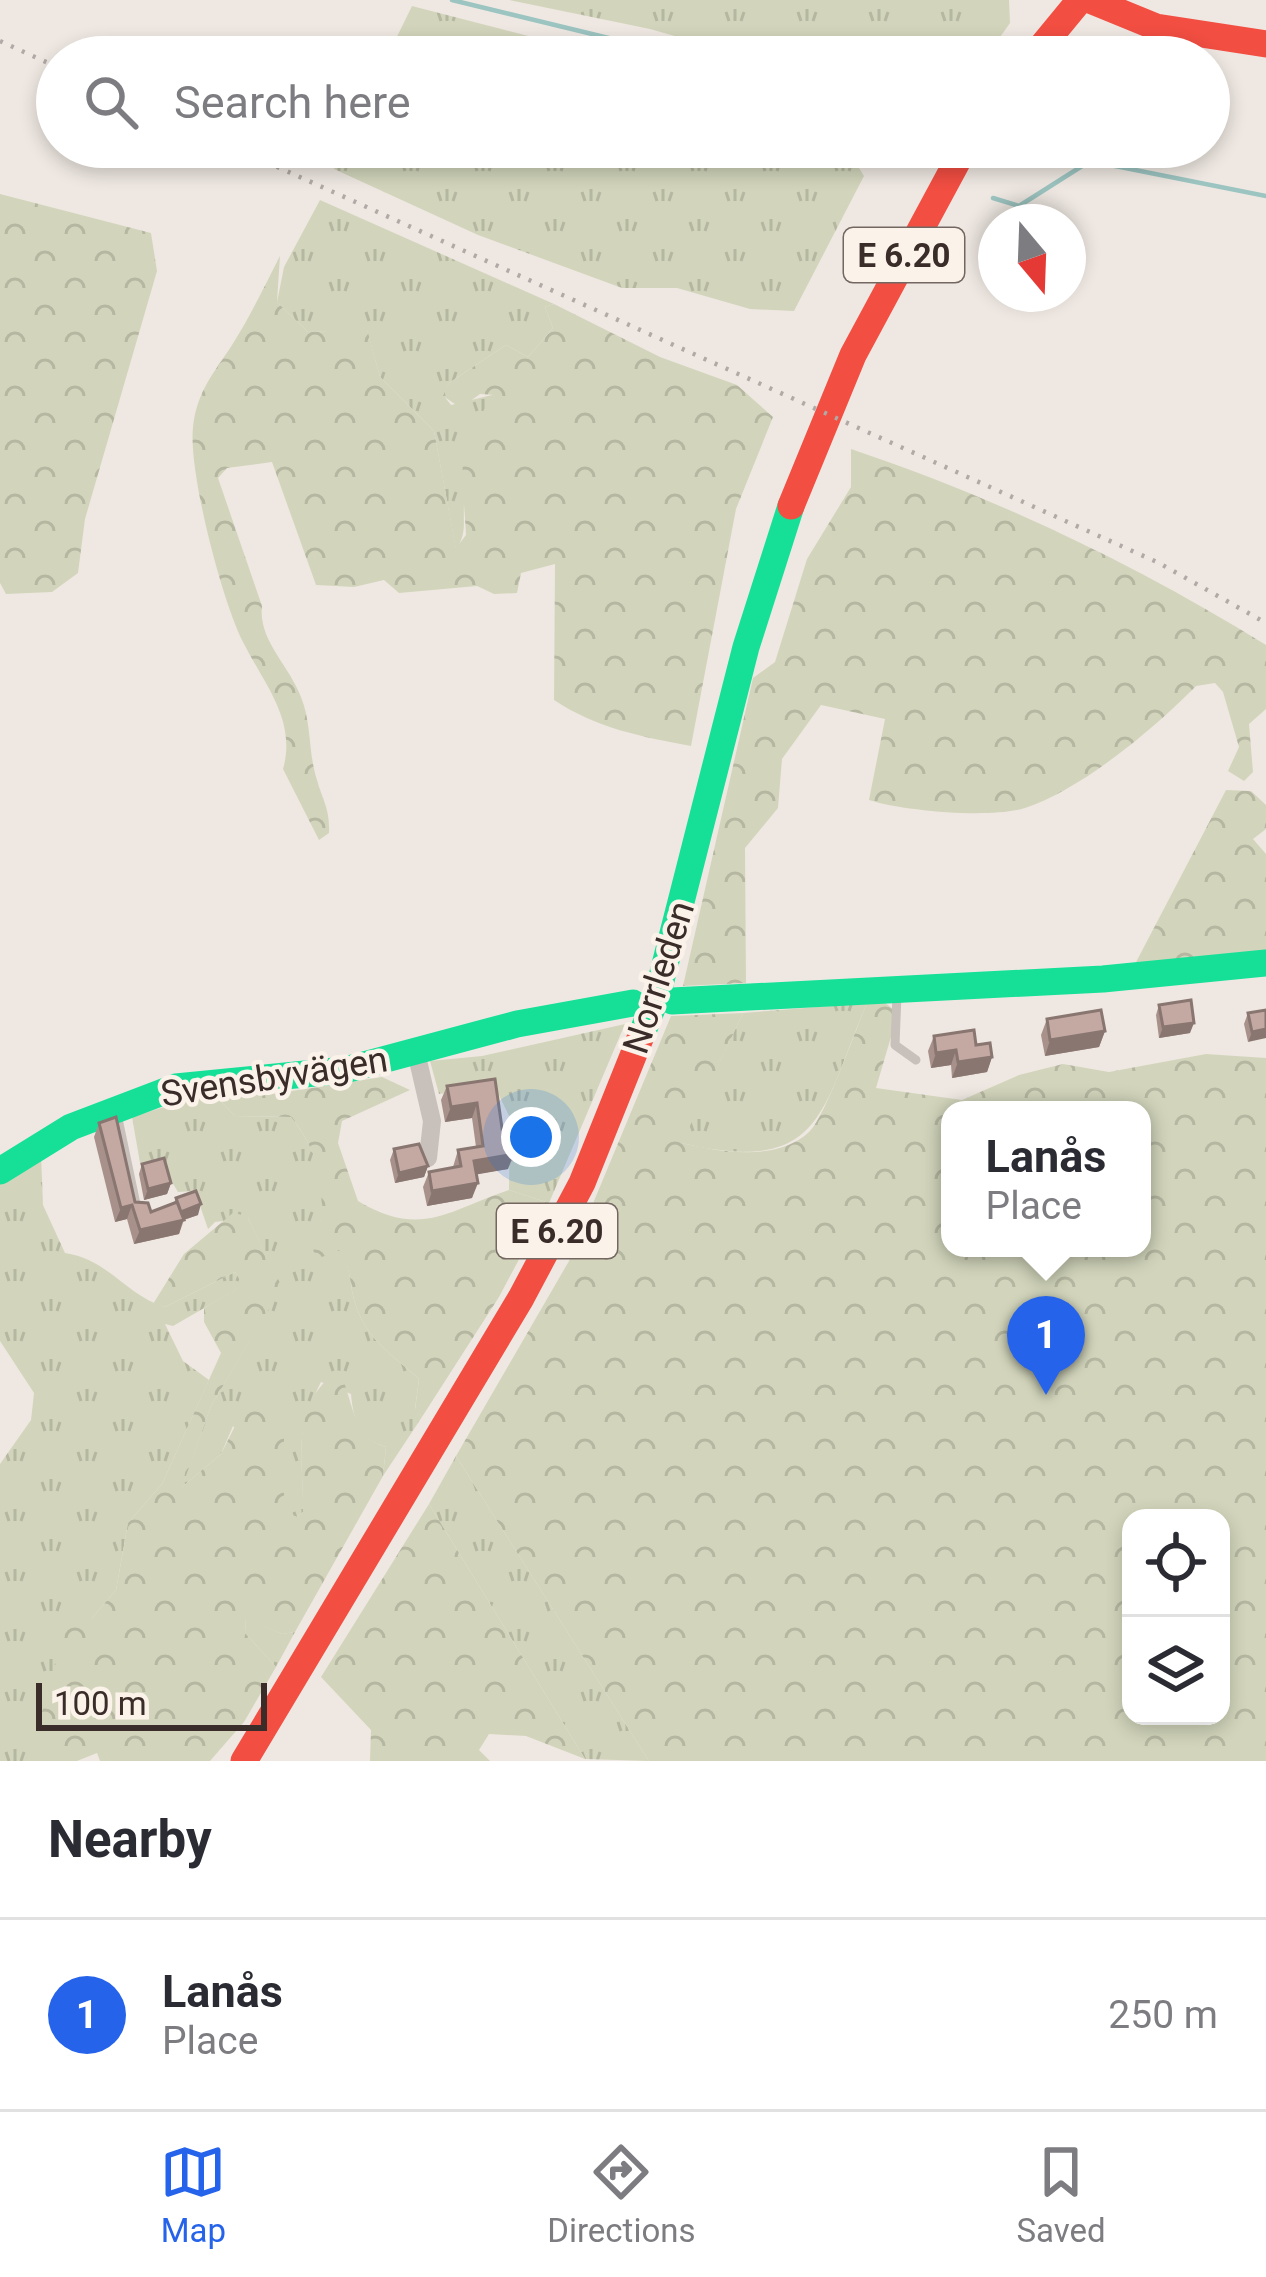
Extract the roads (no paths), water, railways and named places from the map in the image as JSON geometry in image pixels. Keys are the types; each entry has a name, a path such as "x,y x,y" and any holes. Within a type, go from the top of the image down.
{"main road":[{"path":"1050,36 1079,0"},
{"path":"1090,0 1156,27 1214,36"},
{"path":"1230,38 1266,44"},
{"name":"Norrleden","path":"244,1761 510,1316 602,1138 657,996 746,647 794,497 853,355 954,168"},
{"path":"672,1001 1266,963"},
{"name":"Svensbyvägen","path":"0,1171 45,1140 116,1108 199,1082 330,1073 517,1024 633,1003"}],"street":[{"path":"416,1052 432,1121 428,1158"}],"lane":[{"path":"897,989 896,1045 898,1052 916,1060"},
{"path":"116,1108 137,1211"}],"waterway":[{"path":"452,0 600,36"},
{"path":"993,198 1019,206 1079,168"},
{"path":"1125,168 1266,196"}],"railway":[{"path":"0,41 36,57"},
{"path":"280,168 1159,563 1266,623"}],"place":[{"name":"Lanås","path":"1046,1395"}]}
